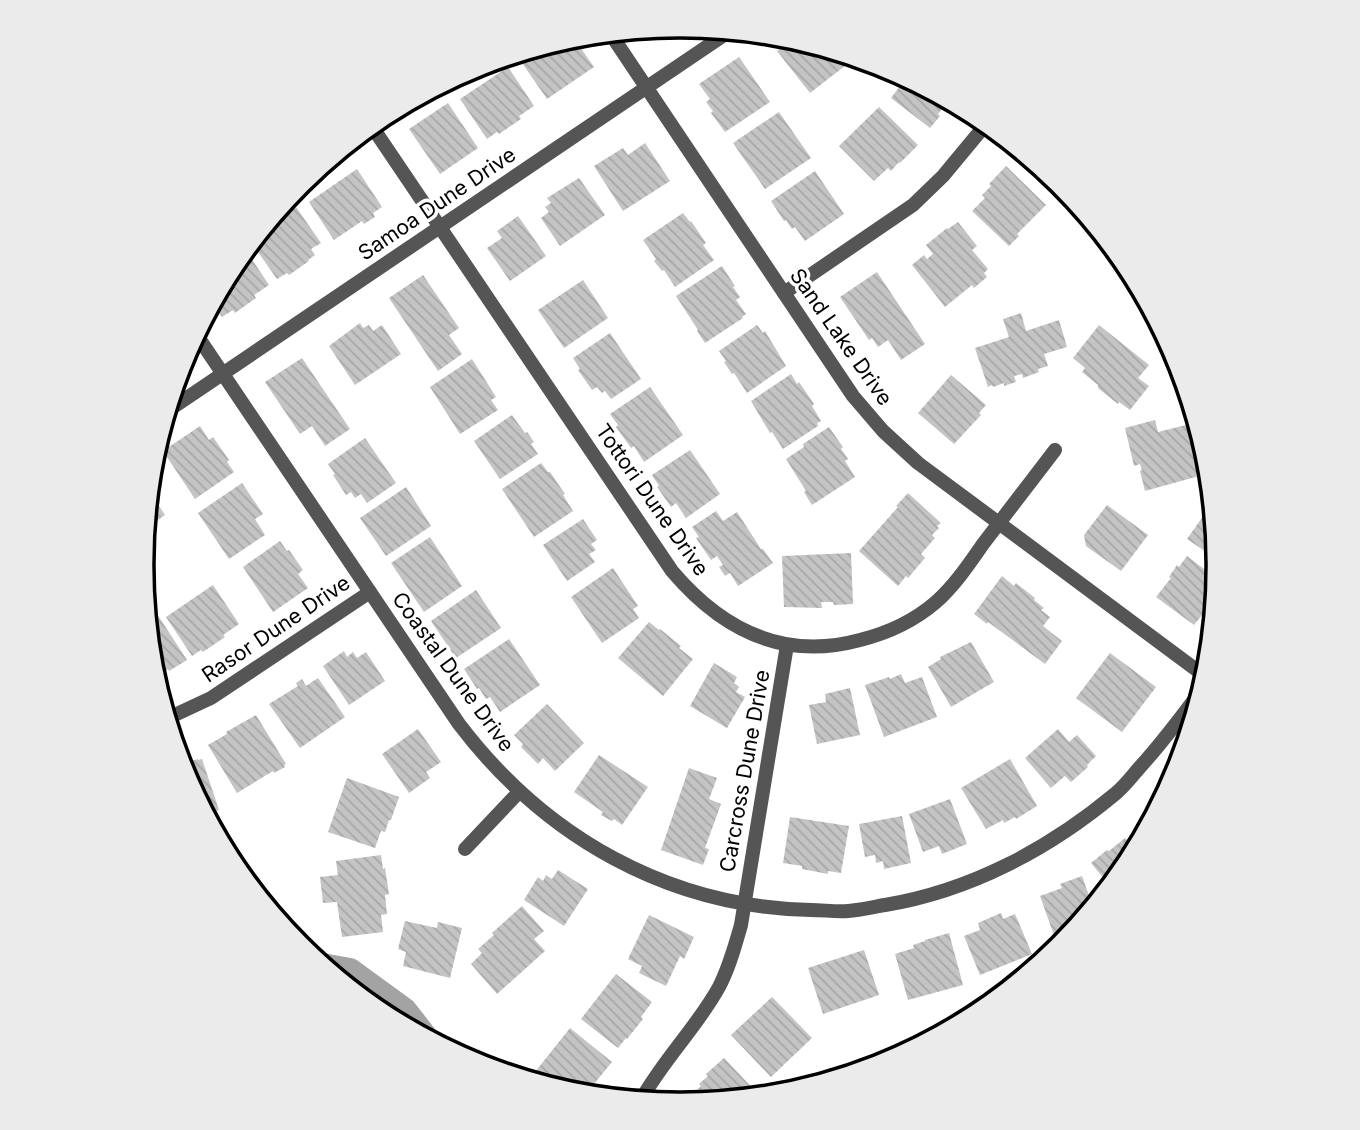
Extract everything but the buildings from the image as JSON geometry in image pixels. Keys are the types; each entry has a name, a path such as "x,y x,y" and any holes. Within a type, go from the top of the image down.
{"street":[{"name":"Samoa Dune Drive","path":"179,404 717,40"},
{"name":"Sand Lake Drive","path":"616,43 853,396 883,432 918,463 1196,669"},
{"path":"784,293 913,205 943,176 979,131"},
{"name":"Tottori Dune Drive","path":"377,134 664,560 704,605 723,618 765,639 807,648 838,645 876,636 900,626 924,611 949,589 1055,450"},
{"name":"Coastal Dune Drive","path":"202,345 477,748 519,792 581,840 651,876 688,890 744,904 796,910 849,911 906,901 962,885 1016,861 1069,830 1118,792 1162,743 1186,711"},
{"name":"Rasor Dune Drive","path":"175,715 211,698 370,592"},
{"name":"Carcross Dune Drive","path":"647,1090 720,985 741,925 787,645"},
{"path":"465,849 519,792"}],"waterway":[{"path":"342,969 350,970 405,1010 411,1017"}]}
